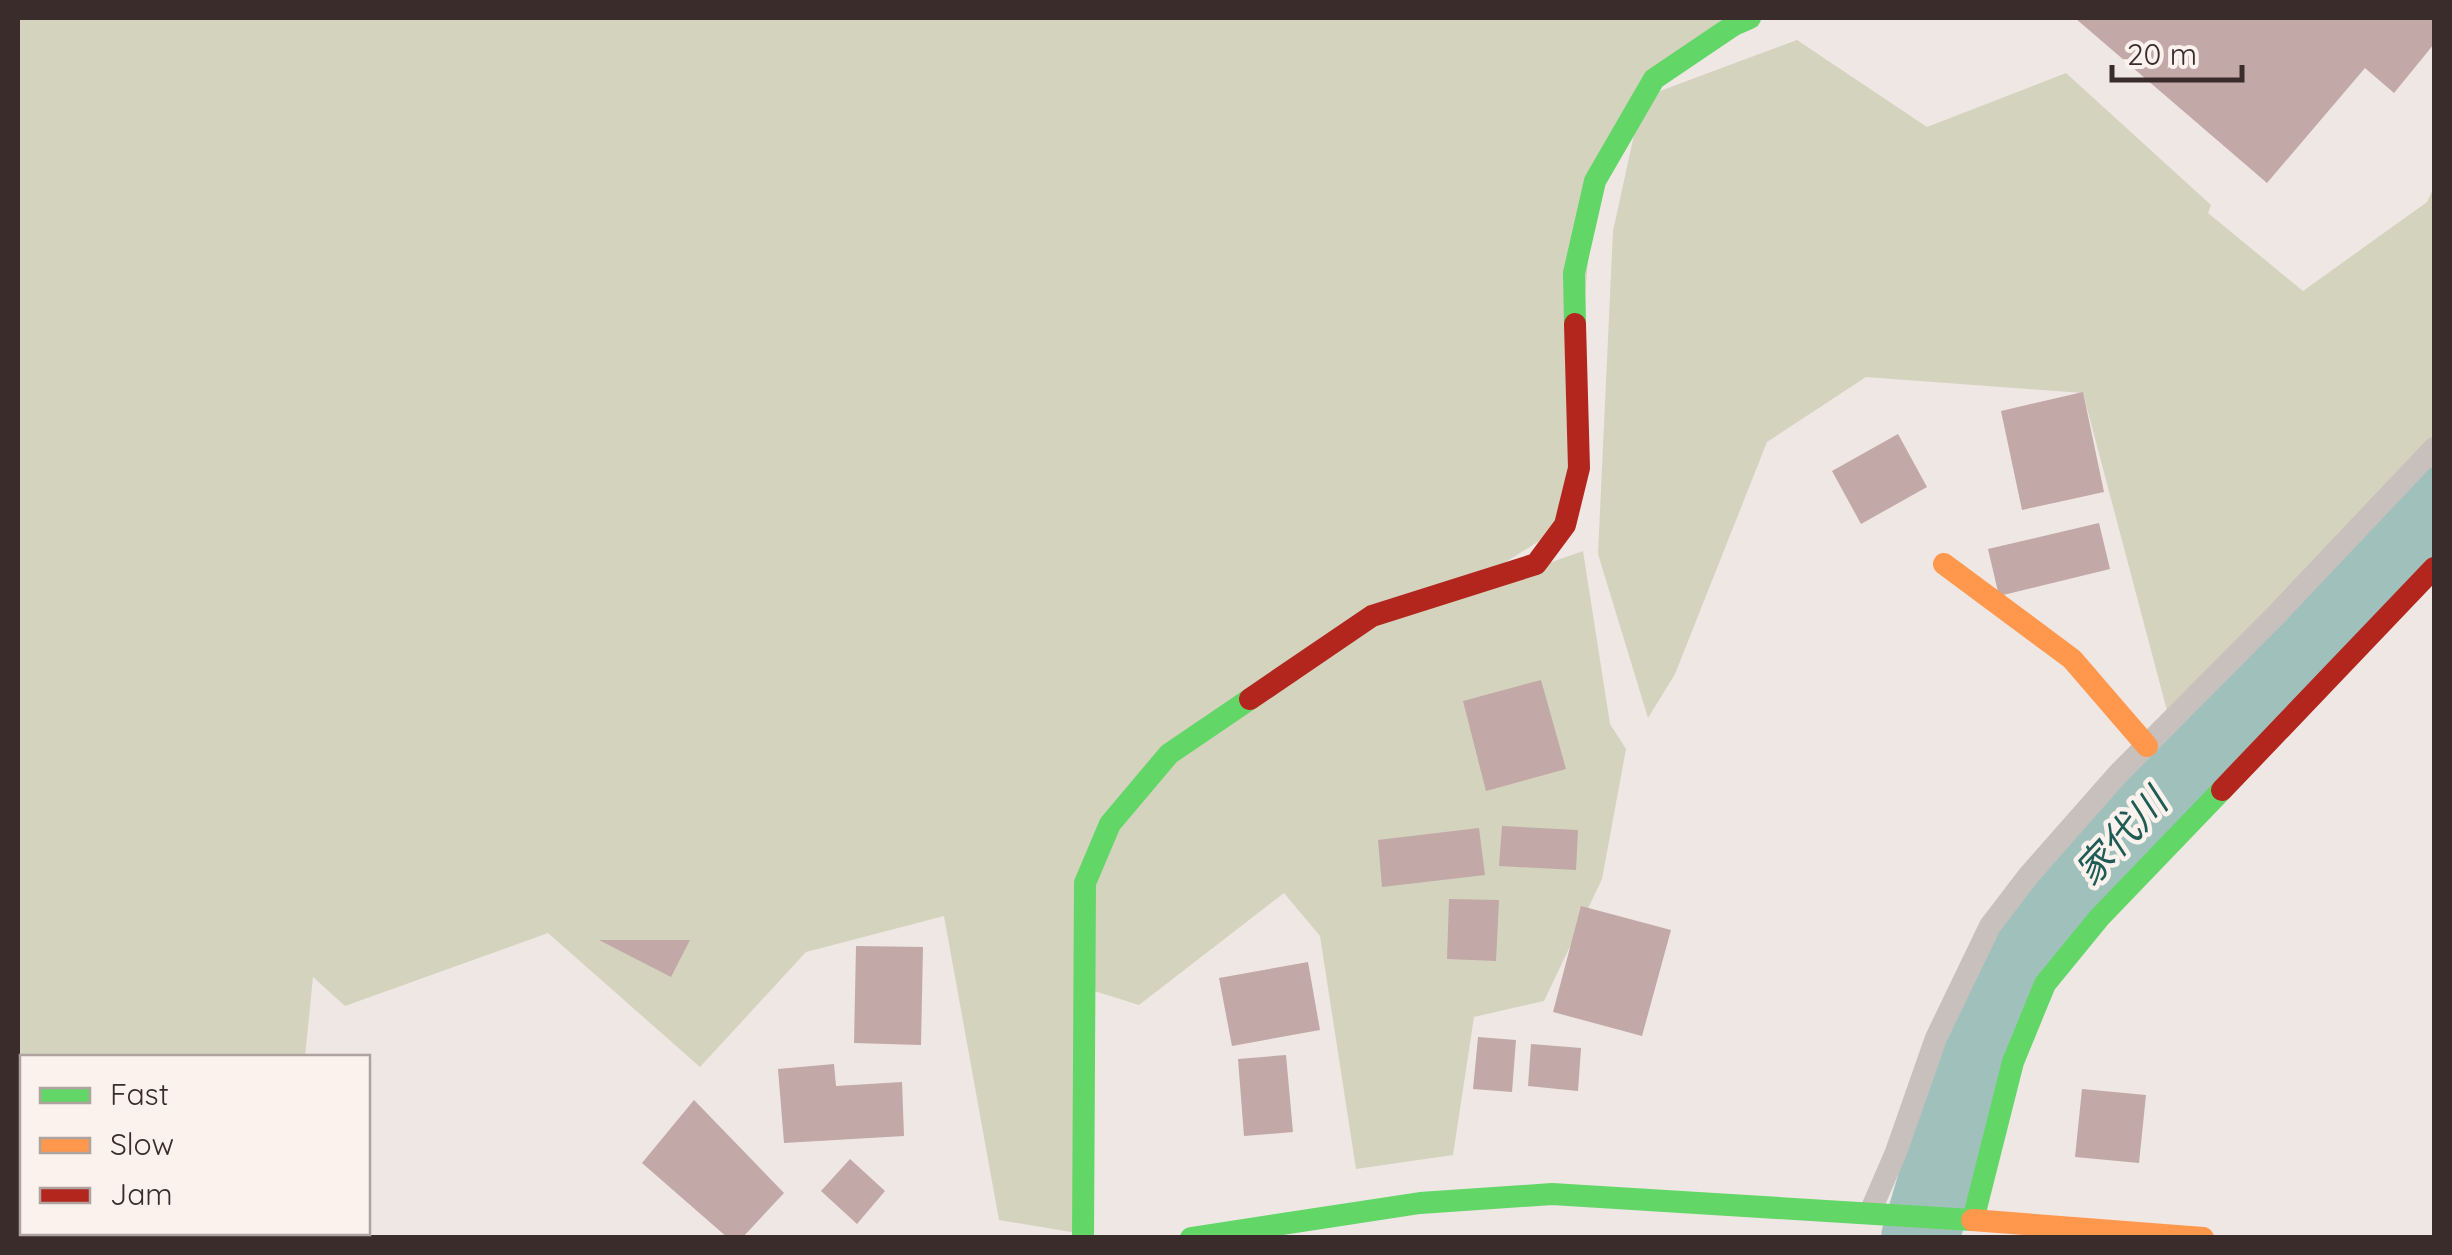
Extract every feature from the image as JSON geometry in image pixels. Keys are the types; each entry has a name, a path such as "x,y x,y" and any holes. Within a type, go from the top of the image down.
{"street":[{"path":"1083,1238 1085,883 1110,824 1170,754 1372,616 1536,564 1564,525 1578,468 1574,273 1595,181 1654,79 1750,18"},
{"path":"1944,564 2072,659 2146,746"},
{"path":"1971,1229 2013,1062 2045,984 2100,918 2434,568"},
{"path":"1191,1238 1420,1203 1552,1194 1900,1214 1971,1229 2203,1238"}],"lane":[{"path":"1863,1238 1936,1038 1990,926 2028,875 2146,746 2434,448"}],"green space":[{"path":"18,18 1723,18 1644,97 1797,40 1927,127 2066,73 2211,205 2208,213 2303,291 2427,202 2434,187 2434,442 2170,722 2083,393 1866,377 1767,442 1675,674 1648,718 1598,554 1613,231 1641,103 1595,181 1565,525 1446,599 1583,551 1610,724 1626,749 1602,879 1544,1001 1474,1017 1453,1155 1356,1169 1320,936 1284,893 1139,1005 1085,988 1083,1234 999,1220 944,916 806,952 700,1067 548,933 345,1006 313,977 305,1055 20,1055 18,1116"},
{"path":"2434,458 2434,562 2041,978 1976,1187 1908,1166 1995,953 2091,822 2163,751 2261,640"}],"building":[{"path":"2075,18 2434,18 2434,44 2394,93 2365,68 2267,183"},
{"path":"2083,392 2104,492 2022,510 2001,411"},
{"path":"1898,434 1927,487 1861,524 1832,471"},
{"path":"2099,523 2110,569 1999,596 1988,549"},
{"path":"1541,680 1566,769 1486,791 1463,701"},
{"path":"1502,826 1578,830 1576,870 1499,866"},
{"path":"1479,828 1485,875 1382,887 1378,840"},
{"path":"1449,899 1499,900 1496,961 1447,959"},
{"path":"1581,906 1671,930 1642,1036 1553,1012"},
{"path":"599,940 690,940 671,977"},
{"path":"856,946 923,947 921,1045 854,1043"},
{"path":"1308,962 1320,1030 1232,1046 1219,978"},
{"path":"1478,1037 1516,1040 1512,1092 1473,1089"},
{"path":"1531,1044 1581,1048 1578,1091 1528,1086"},
{"path":"1286,1055 1293,1132 1244,1136 1238,1059"},
{"path":"834,1064 836,1086 902,1082 904,1136 784,1143 778,1069"},
{"path":"2082,1089 2146,1095 2139,1163 2075,1157"},
{"path":"694,1100 784,1193 742,1238 728,1238 642,1163"},
{"path":"850,1159 885,1191 857,1224 821,1191"}],"waterway":[{"name":"家代川","path":"1920,1238 1966,1084 2010,972 2078,882 2434,506"}],"traffic: fast":[{"path":"1575,324 1574,273 1595,181 1654,79 1750,18"},
{"path":"1083,1238 1085,883 1110,824 1169,754 1250,699"},
{"path":"1973,1220 2013,1062 2045,984 2099,918 2222,790"},
{"path":"1191,1238 1420,1203 1552,1194 1972,1220"}],"traffic: slow":[{"path":"1944,564 2072,659 2147,746"},
{"path":"1972,1220 2203,1238"}],"traffic: jam":[{"path":"1250,699 1372,616 1536,564 1565,525 1579,468 1575,324"},
{"path":"2222,790 2434,568"}]}
